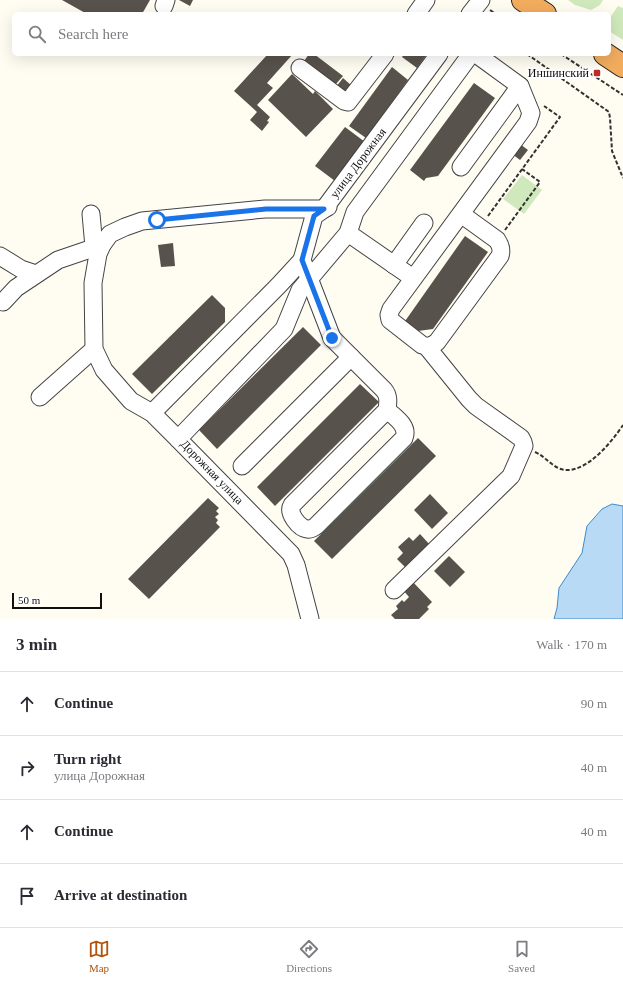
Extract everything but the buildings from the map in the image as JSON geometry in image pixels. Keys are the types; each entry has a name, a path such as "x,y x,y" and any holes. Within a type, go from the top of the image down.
{"highway":[{"path":"523,0 542,12"},
{"path":"609,56 623,66"}],"street":[{"path":"417,12 426,0"},
{"path":"472,12 481,0"},
{"path":"300,68 344,101 348,102 384,56"},
{"path":"413,278 348,233 355,212 470,56"},
{"path":"461,214 497,240 501,245 502,251 500,256 437,342 433,345 422,345 390,320 389,315 391,309 528,122 531,113 520,86 479,56"},
{"name":"улица Дорожная","path":"302,260 314,216 324,209 436,58"},
{"path":"461,167 520,86"},
{"path":"3,302 16,288 58,260 98,246 110,234 124,227 142,221 266,209 324,209"},
{"path":"91,214 98,246 93,283 94,349 104,370 131,401 152,413 178,440"},
{"path":"394,265 424,223"},
{"name":"Дорожная улица","path":"310,619 292,554 178,440 284,329 300,290 348,233"},
{"path":"0,256 21,269 36,274"},
{"path":"152,413 279,286 302,260 332,338 387,393 388,410 406,429 404,438 316,526 307,530 290,513 292,505 388,410"},
{"path":"394,590 511,476 524,446 521,438 476,406 469,399 427,346"},
{"path":"40,397 94,349"},
{"path":"242,466 351,357"}],"path":[{"path":"530,56 608,112 610,118 612,151 623,178"},
{"path":"564,56 623,95"},
{"path":"480,228 560,117 543,105 531,113"},
{"path":"497,240 540,182 522,169"},
{"path":"524,446 542,455 557,468 564,470 576,470 589,463 615,437 623,426"}],"green space":[{"path":"568,0 603,0 600,5 591,10 575,5"},
{"path":"618,6 623,8 623,40 611,32 611,16"},
{"path":"522,175 542,190 524,214 503,199"}],"water":[{"path":"612,504 623,506 623,619 554,619 557,608 559,588 582,553 587,526 602,509"}],"place":[{"name":"Иншинский","path":"597,73"}],"route":[{"path":"157,220 266,209 324,209 314,216 302,260 332,338"}]}
